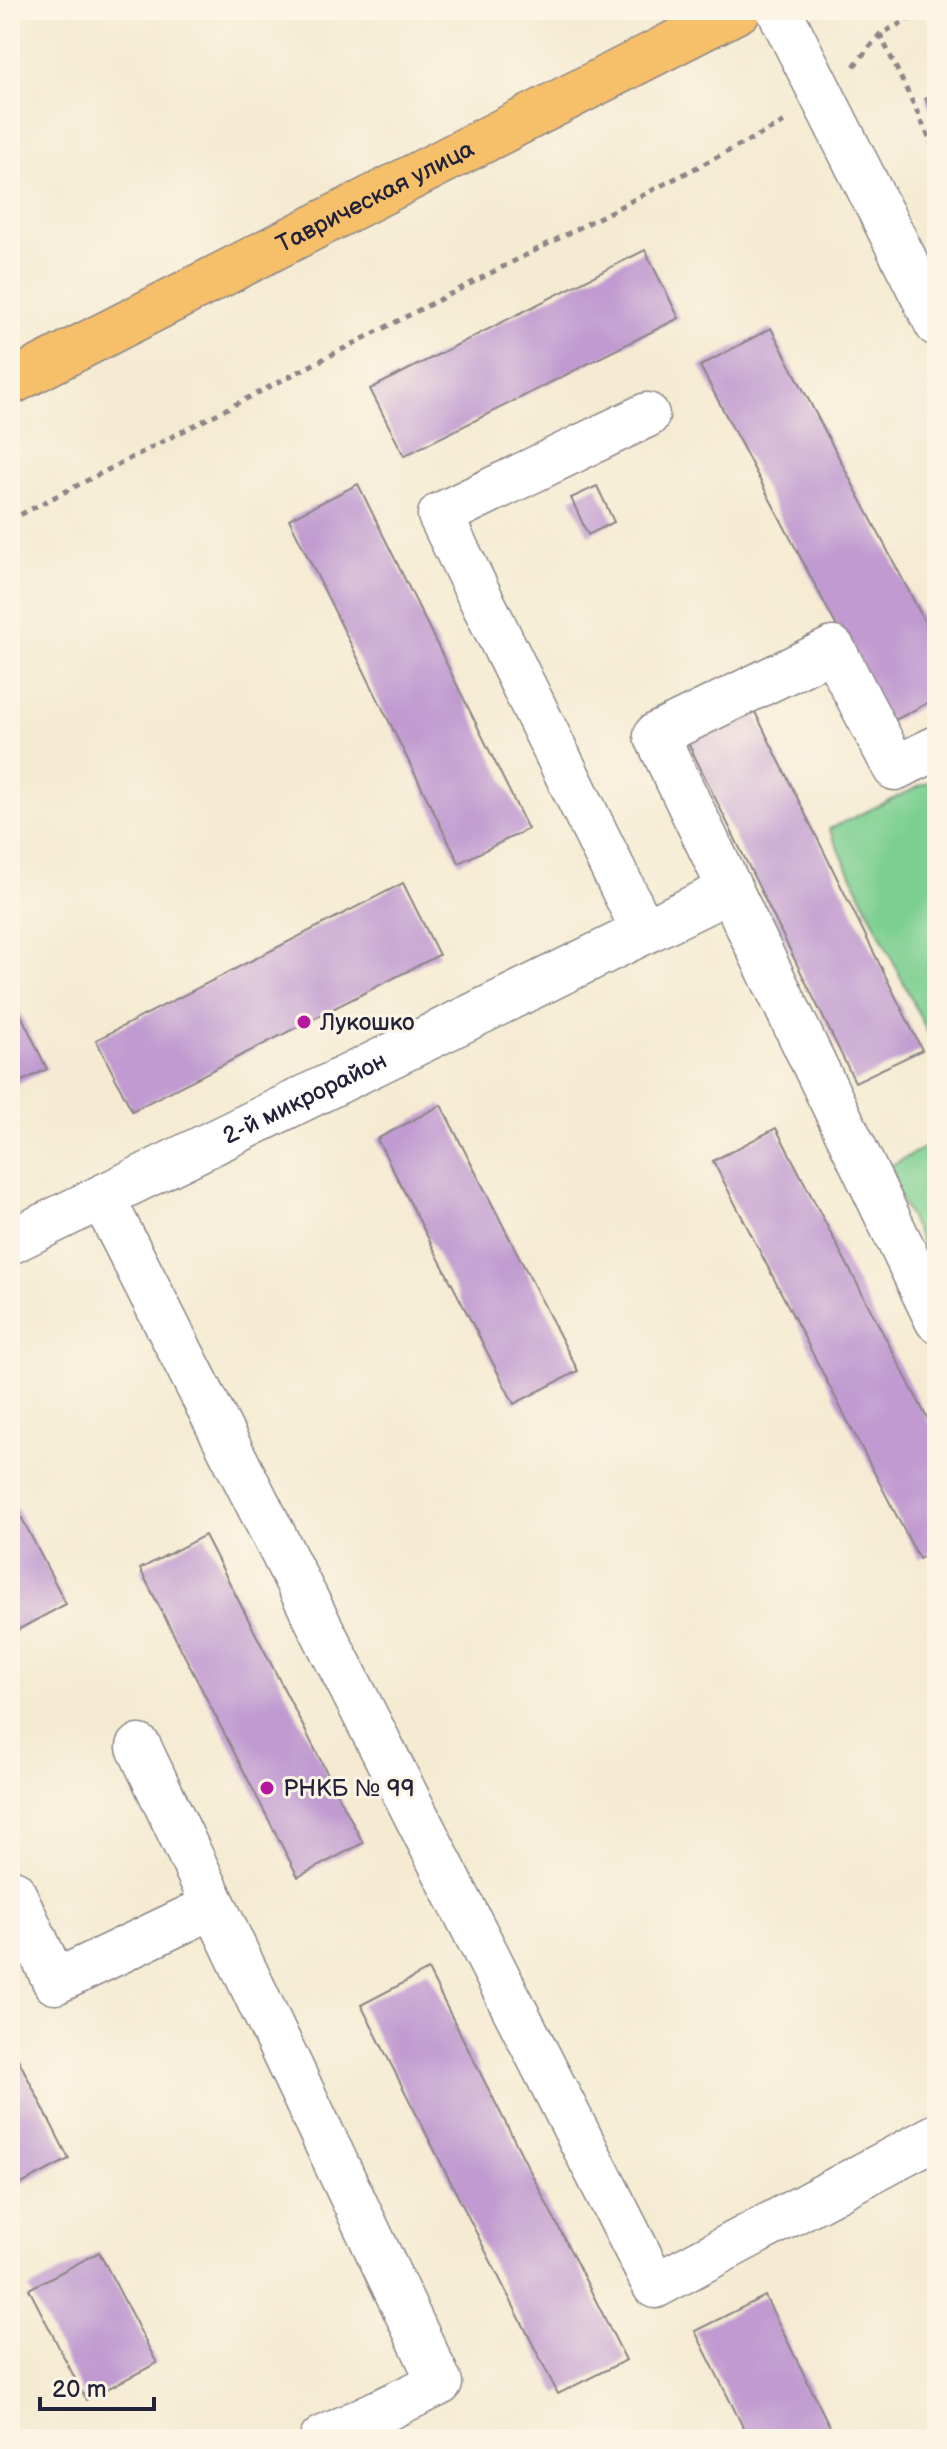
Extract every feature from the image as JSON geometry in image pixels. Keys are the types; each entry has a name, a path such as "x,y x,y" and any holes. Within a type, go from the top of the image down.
{"highway":[{"name":"Таврическая улица","path":"10,383 739,10"}],"street":[{"path":"779,10 825,101 922,253 937,324"},
{"path":"644,932 440,515 647,415"},
{"path":"937,748 895,768 833,649 656,735 937,1320"},
{"name":"2-й микрорайон","path":"10,1242 730,890"},
{"path":"102,1197 655,2286 937,2136"},
{"path":"139,1747 440,2383 322,2439"},
{"path":"10,1893 13,1892 55,1982 214,1906"}],"path":[{"path":"10,520 825,101 880,34 928,10"},
{"path":"880,34 937,154"}],"green space":[{"path":"937,778 937,1052 829,829"},
{"path":"937,1141 937,1275 886,1168"}],"building":[{"path":"937,93 937,122 925,99"},
{"path":"645,250 679,318 404,456 370,389"},
{"path":"771,328 937,645 937,698 888,724 700,366"},
{"path":"358,484 528,829 459,863 289,519"},
{"path":"597,486 614,522 588,535 571,498"},
{"path":"754,710 922,1050 855,1082 688,743"},
{"path":"403,883 439,955 132,1111 96,1040"},
{"path":"10,992 47,1069 10,1087"},
{"path":"441,1105 578,1371 514,1404 377,1139"},
{"path":"776,1128 937,1437 937,1550 919,1559 713,1161"},
{"path":"10,1495 66,1604 10,1634"},
{"path":"205,1535 363,1843 298,1877 140,1569"},
{"path":"428,1970 626,2360 558,2394 361,2005"},
{"path":"10,2043 69,2159 10,2190"},
{"path":"99,2252 157,2363 86,2400 29,2289"},
{"path":"765,2296 836,2439 749,2439 695,2331"}],"place":[{"name":"Лукошко","path":"304,1022"},
{"name":"РНКБ № 99","path":"267,1788"}]}
